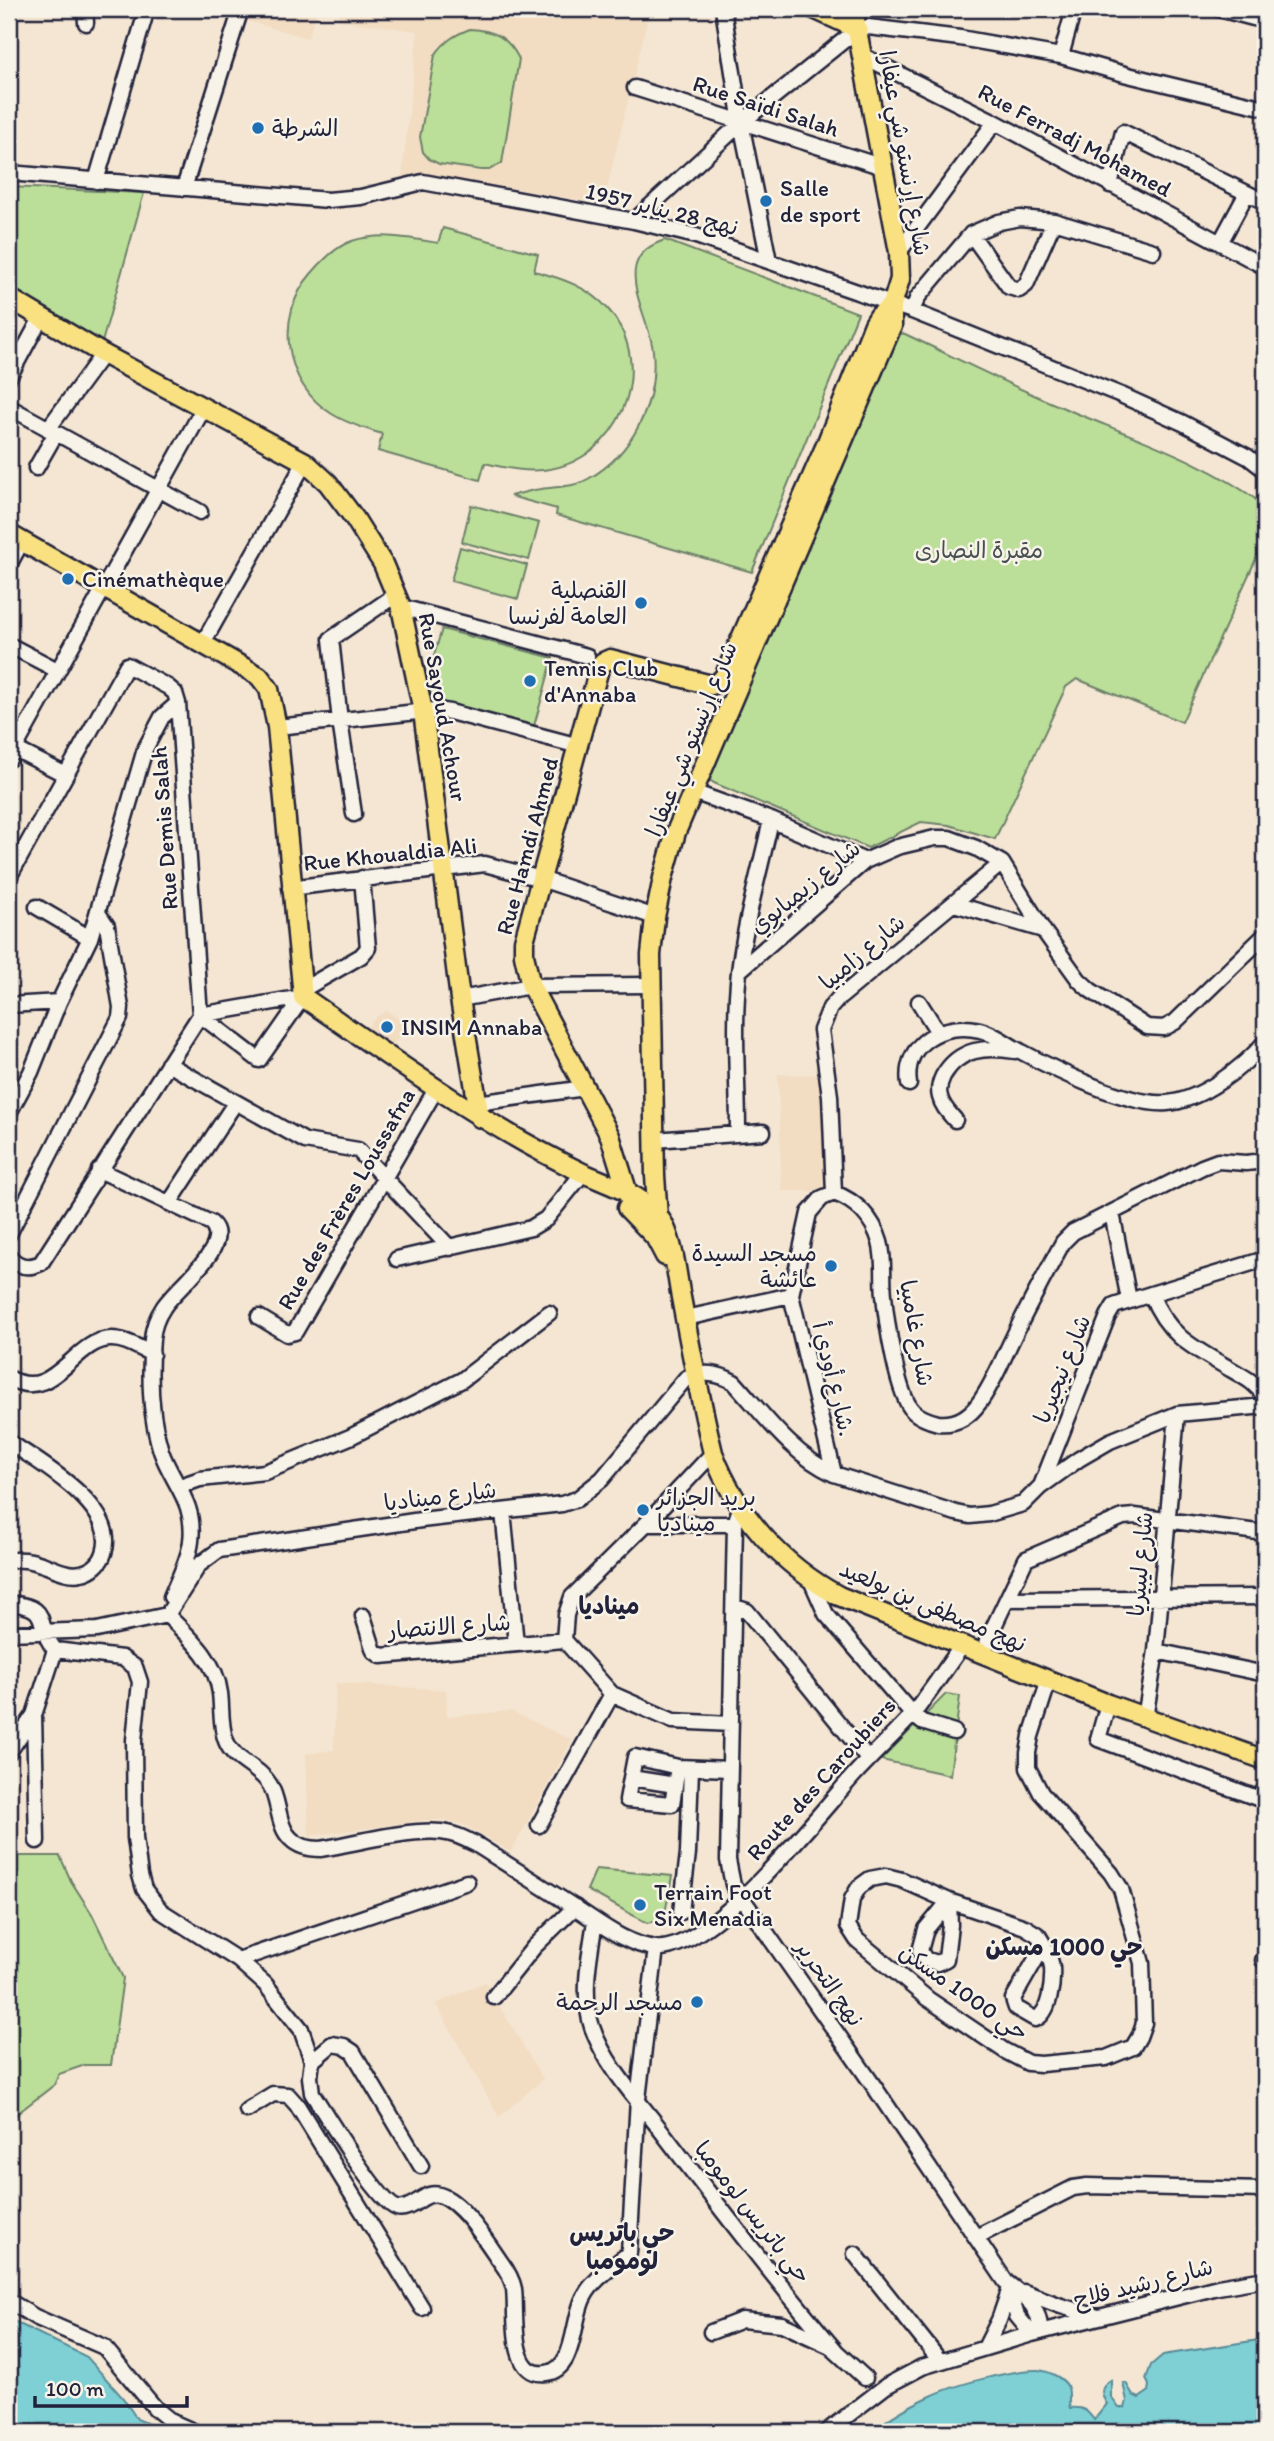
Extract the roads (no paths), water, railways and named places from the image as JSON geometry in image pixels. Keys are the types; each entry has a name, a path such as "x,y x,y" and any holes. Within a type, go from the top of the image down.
{"main road":[{"path":"814,9 858,29"},
{"name":"شارع إرنستو شي عيفارا","path":"606,660 711,685 721,681 892,326 892,305 900,279 899,252 853,9"},
{"name":"Rue Sayoud Achour","path":"9,298 103,354 305,462 328,483 355,519 383,564 399,601 423,711 460,999 478,1110"},
{"name":"شارع إرنستو شي عيفارا","path":"658,1217 650,985 655,917 676,832 831,449"},
{"path":"15,538 259,676 269,689 276,727 302,994 436,1089 478,1110 583,1173"},
{"name":"Rue Hamdi Ahmed","path":"606,660 599,669 524,941 526,970 531,986 610,1136 629,1194"},
{"name":"نهج مصطفى بن بولعيد","path":"583,1173 645,1204 664,1226 676,1260 713,1453 738,1516 781,1554 810,1578 839,1596 1108,1704 1265,1760"},
{"name":"نهج مصطفى بن بولعيد","path":"583,1173 634,1213 659,1243 680,1292"},
{"path":"634,1213 629,1194 655,1176"}],"street":[{"path":"96,181 147,9"},
{"path":"184,188 242,9"},
{"path":"723,9 741,123 769,261"},
{"path":"1061,56 1074,9"},
{"path":"1219,9 1265,21"},
{"path":"634,221 741,123 858,29 868,27 1061,56 1128,75 1265,107"},
{"name":"Rue Ferradj Mohamed","path":"863,56 995,122 1265,267"},
{"name":"Rue Saïdi Salah","path":"635,88 883,167"},
{"path":"899,252 995,122"},
{"path":"1110,185 1123,132 1265,202"},
{"name":"نهج 28 يناير 1957","path":"9,173 328,200 361,197 423,182 634,221 696,236 912,311 1121,395 1183,423 1248,457 1265,470"},
{"path":"1220,243 1247,193"},
{"path":"912,311 918,297 971,234 999,222 1020,218 1054,221 1153,251"},
{"path":"971,234 1009,287 1017,290 1025,287 1054,221"},
{"path":"9,377 41,318"},
{"path":"36,468 52,431 103,354"},
{"path":"9,407 200,512"},
{"path":"66,775 11,751 203,409"},
{"path":"203,643 305,462"},
{"path":"9,565 15,538"},
{"path":"354,814 331,639 399,601 587,656"},
{"path":"9,645 57,670"},
{"path":"9,877 127,665 175,693 178,704 162,717 145,749 90,938 59,1002 31,1072 9,1113"},
{"name":"Rue Demis Salah","path":"178,704 200,1015"},
{"path":"276,727 423,711 450,712 579,746"},
{"path":"693,792 771,820 865,862"},
{"path":"738,1133 739,971 771,820"},
{"name":"شارع زيمبابوي","path":"739,971 865,862 897,848 935,838 948,838 991,855 1002,863"},
{"path":"1002,863 1043,930 1079,980 1147,1027 1156,1028 1175,1023 1265,935"},
{"name":"شارع زامبيا","path":"834,1193 830,1096 821,1042 824,1018 838,999 1002,863"},
{"name":"Rue Khoualdia Ali","path":"290,888 485,864 541,879 655,917"},
{"path":"9,1256 27,1267 41,1264 200,1015 302,994 361,956 368,948 362,878"},
{"path":"954,904 1043,930"},
{"path":"37,907 90,938"},
{"path":"9,1234 120,1018 121,1002 107,926 98,913"},
{"path":"1250,950 1265,943"},
{"path":"460,999 531,986 650,985"},
{"path":"200,1015 259,1060 302,994"},
{"path":"9,1005 59,1002"},
{"path":"919,1002 938,1032"},
{"path":"909,1084 910,1064 916,1050 925,1039 955,1027 995,1034 1020,1052 1108,1091 1138,1101 1167,1104 1195,1094 1236,1071 1265,1042"},
{"path":"955,1120 939,1096 940,1081 948,1068 970,1051 987,1048 1020,1052"},
{"path":"168,1064 305,1140 358,1150 450,1248"},
{"path":"478,1110 586,1087"},
{"name":"Rue des Frères Loussafna","path":"259,1317 287,1334 295,1332 436,1089"},
{"path":"170,1202 235,1103"},
{"path":"654,1140 763,1132"},
{"name":"شارع غامبيا","path":"834,1193 849,1199 861,1209 880,1240 884,1295 902,1392 915,1413 928,1421 951,1423 969,1416 995,1379 1011,1342 1063,1242 1073,1232 1202,1167 1219,1161 1265,1161"},
{"path":"99,1171 170,1202 214,1225 219,1237 204,1262 163,1307 153,1335 153,1420 162,1453 180,1486 190,1519 189,1552 169,1600 167,1615"},
{"path":"397,1259 531,1228 546,1219 583,1173"},
{"path":"686,1318 790,1296 809,1213 822,1198 834,1193"},
{"path":"1112,1213 1129,1300"},
{"path":"1265,1259 1151,1294 1158,1312 1184,1342 1257,1384 1265,1397"},
{"name":"شارع نيجيريا","path":"1040,1487 1108,1316 1114,1306 1151,1294"},
{"name":"شارع أودي أ.","path":"790,1296 834,1474"},
{"path":"180,1486 200,1479 265,1472 350,1437 463,1380 550,1313"},
{"path":"9,1378 22,1384 38,1384 103,1340 122,1340 152,1354"},
{"path":"697,1374 721,1374 734,1382 798,1452 815,1466 970,1516 1007,1510 1023,1504 1040,1487 1079,1459 1111,1441 1177,1414 1265,1406"},
{"name":"شارع ميناديا","path":"167,1615 199,1565 219,1550 421,1520 562,1504 577,1499 590,1490 686,1378 697,1374"},
{"name":"شارع ليبيريا","path":"1145,1718 1156,1651 1177,1414"},
{"path":"9,1442 74,1486 89,1504 104,1530 106,1544 98,1563 80,1574 23,1559 9,1561"},
{"path":"713,1453 572,1597 566,1615 564,1640 612,1694 673,1721 730,1724"},
{"path":"503,1511 516,1644"},
{"path":"646,1524 738,1516"},
{"name":"نهج التحرير","path":"738,1516 728,1860 733,1885 1009,2287 1017,2316 1036,2333"},
{"path":"985,1654 987,1641 1026,1559 1123,1517 1135,1516 1265,1533"},
{"path":"810,1578 826,1614 912,1714 922,1722 954,1732"},
{"path":"1007,1599 1265,1597"},
{"path":"9,1603 27,1605 36,1610 42,1618 44,1633 55,1650"},
{"path":"735,1607 747,1611 868,1759"},
{"path":"9,1633 97,1630 167,1615"},
{"path":"55,1650 122,1658 135,1667 140,1682 134,1740 135,1838 144,1889 161,1911 238,1961 265,1984 301,2029 312,2061 312,2092 366,2176 390,2204 399,2209 408,2207 431,2193 442,2194 477,2228 508,2272 513,2287 515,2334 523,2363 534,2372 554,2371 565,2362 584,2296 593,2284 629,2253 638,2099 656,1948 594,1921 477,1845 450,1834 423,1832 321,1849 312,1849 296,1843 284,1830 275,1796 266,1779 236,1757 226,1742 220,1690 205,1655 167,1615"},
{"name":"شارع الانتصار","path":"363,1616 374,1651 381,1657 564,1640"},
{"name":"Route des Caroubiers","path":"656,1948 671,1947 700,1933 743,1898 912,1714 962,1646"},
{"path":"9,1752 34,1715 55,1650"},
{"path":"1156,1651 1265,1674"},
{"name":"حي 1000 مسكن","path":"1044,1945 1038,1936 1025,1927 886,1876 870,1879 859,1887 852,1899 848,1926 857,1940 928,1999 1005,2051 1028,2063 1106,2058 1133,2047 1144,2022 1142,1964 1121,1889 1111,1872 1041,1793 1028,1768 1031,1736 1049,1680"},
{"path":"539,1825 612,1694"},
{"path":"1108,1704 1098,1739 1257,1798 1265,1790"},
{"path":"34,1715 37,1841"},
{"path":"685,1767 675,1785 672,1804 627,1800 635,1757 685,1767 730,1769"},
{"path":"681,1912 688,1853 685,1767"},
{"path":"631,1778 675,1785"},
{"path":"238,1961 467,1882"},
{"path":"494,1997 534,1947 575,1907"},
{"name":"حي باتريس لومومبا","path":"594,1921 587,1988 592,2026 609,2060 730,2221 835,2350"},
{"path":"312,2061 332,2044 344,2046 353,2052 421,2166"},
{"path":"247,2110 273,2094 288,2095 297,2105 422,2308"},
{"path":"358,2205 366,2176"},
{"path":"976,2238 1073,2188 1087,2186 1265,2190"},
{"path":"855,2255 940,2361"},
{"name":"شارع رشيد فلاح","path":"826,2432 886,2386 913,2371 940,2361 1036,2333 1218,2287 1265,2279"},
{"path":"985,2348 999,2320 1009,2287 1100,2317"},
{"path":"9,2301 35,2318 104,2347 156,2409 172,2422 195,2432"},
{"name":"حي باتريس لومومبا","path":"711,2332 742,2320 782,2324 830,2346 865,2378"}],"water":[{"path":"9,2319 87,2357 123,2398 137,2419 154,2426 160,2432 9,2432"},
{"path":"1265,2339 1265,2432 872,2432 900,2412 941,2392 998,2375 1036,2370 1062,2380 1068,2387 1070,2408 1084,2410 1094,2420 1107,2404 1102,2390 1107,2382 1111,2380 1111,2397 1119,2408 1125,2408 1127,2401 1123,2383 1139,2398 1148,2392 1146,2379 1151,2365 1163,2355"}],"place":[{"name":"الشرطة","path":"258,128"},
{"name":"Salle de sport","path":"766,201"},
{"name":"Cinémathèque","path":"68,579"},
{"name":"القنصلية العامة لفرنسا","path":"641,603"},
{"name":"Tennis Club d'Annaba","path":"530,681"},
{"name":"INSIM Annaba","path":"387,1027"},
{"name":"مسجد السيدة عائشة","path":"831,1266"},
{"name":"بريد الجزائر ميناديا","path":"643,1510"},
{"name":"Terrain Foot Six Menadia","path":"640,1905"},
{"name":"مسجد الرحمة","path":"697,2002"}],"district":[{"name":"ميناديا","path":"609,1605"},
{"name":"حي 1000 مسكن","path":"1064,1946"},
{"name":"حي باتريس لومومبا","path":"622,2246"}],"park label":[{"name":"مقبرة النصارى","path":"979,550"}]}
